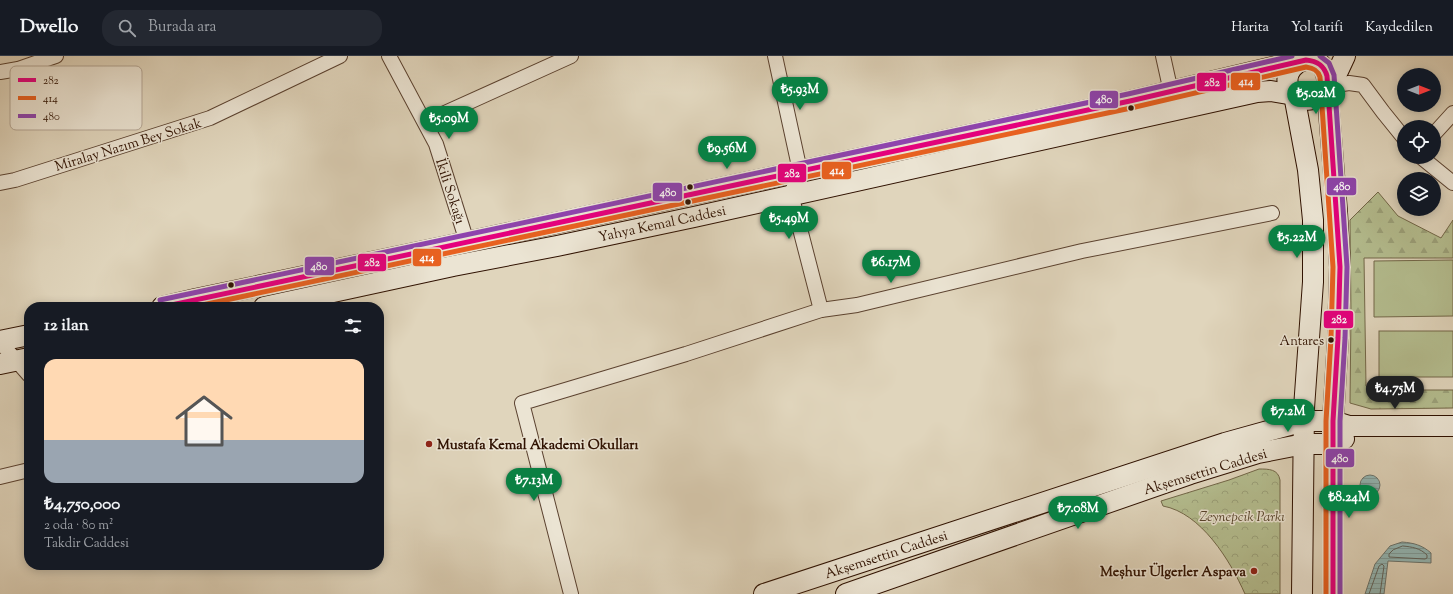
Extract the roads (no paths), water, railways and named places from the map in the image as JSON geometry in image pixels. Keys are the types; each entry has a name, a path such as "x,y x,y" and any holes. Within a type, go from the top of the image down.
{"main road":[{"path":"1294,95 1300,98 1312,100 1318,97 1324,92 1327,84 1338,71 1345,56"},
{"name":"Yahya Kemal Caddesi","path":"183,302 1171,92 1307,59"},
{"path":"1302,594 1304,408 1313,282 1313,220 1308,170 1294,95 1288,83 1288,77 1290,70 1307,59 1319,63 1327,74 1340,267 1338,338 1333,421 1333,594"},
{"name":"Yahya Kemal Caddesi","path":"287,302 453,266 679,220 1257,92 1271,91 1294,95"},
{"path":"0,342 24,336"},
{"name":"Akşemsettin Caddesi","path":"764,594 1221,445 1304,421 1333,421 1349,426 1453,426"},
{"name":"Akşemsettin Caddesi","path":"846,594 1190,474 1258,453 1304,444 1333,444 1349,438 1453,438"}],"street":[{"path":"27,66 56,56"},
{"name":"Miralay Nazım Bey Sokak","path":"0,183 22,178 210,118 340,56"},
{"name":"İkili Sokağı","path":"389,56 436,144 467,242"},
{"path":"425,122 571,56"},
{"path":"775,56 800,171 791,194 821,310"},
{"path":"1163,56 1171,92"},
{"path":"0,72 10,70"},
{"path":"1327,84 1336,85 1349,82 1363,85 1397,129"},
{"path":"1441,126 1453,112"},
{"path":"1430,164 1453,183"},
{"path":"570,594 522,403 686,354 821,310 857,305 1082,251 1272,213"},
{"path":"0,342 19,364"},
{"path":"0,476 24,471"}],"water":[{"path":"1370,475 1377,478 1380,485 1377,492 1370,495 1363,492 1360,485 1363,478"},
{"path":"1402,542 1418,545 1428,550 1431,553 1431,563 1388,561 1384,594 1365,594 1375,564 1390,546"}],"place":[{"name":"Antares","path":"1331,340"},
{"name":"Mustafa Kemal Akademi Okulları","path":"429,444"},
{"name":"Meşhur Ülgerler Aspava","path":"1254,571"}],"park label":[{"name":"Zeynepcik Parkı","path":"1242,516"}]}
